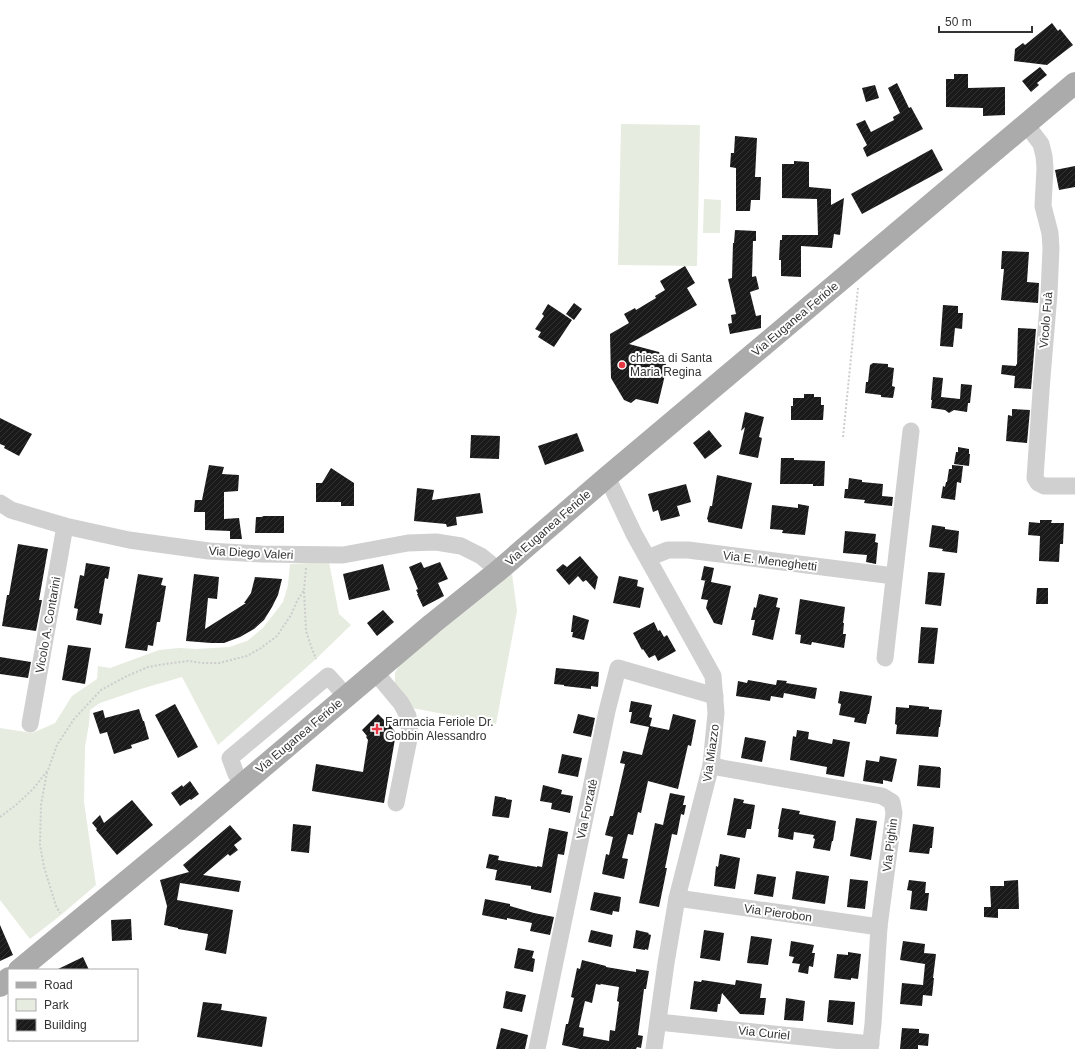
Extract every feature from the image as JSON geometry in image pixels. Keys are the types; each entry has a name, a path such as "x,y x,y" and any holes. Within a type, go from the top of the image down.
{"main road":[{"name":"Via Euganea Feriole","path":"19,969 185,833 432,624 498,571 606,478 1075,83"},
{"path":"0,986 8,979"}],"street":[{"name":"Vicolo Fuà","path":"1026,124 1041,144 1044,156 1045,168 1043,206 1050,233 1051,248 1035,478 1038,483 1044,486 1075,486"},
{"path":"885,658 911,431"},
{"name":"Via Miazzo","path":"606,478 634,534 713,676 715,696 716,713 711,764 677,898 654,1049"},
{"name":"Via Diego Valeri","path":"0,503 11,510 65,526 129,540 209,551 262,554 343,555 408,543 436,542 461,546 482,556 498,571"},
{"name":"Vicolo A. Contarini","path":"30,724 65,526"},
{"name":"Via E. Meneghetti","path":"648,558 668,550 688,550 894,576"},
{"name":"Via Forzatè","path":"537,1049 607,711 618,668 715,696"},
{"path":"375,672 401,703 408,716 410,734 396,804"},
{"name":"Via Pighin","path":"711,764 722,768 882,796 892,802 894,813 879,927 873,1024 870,1046"},
{"name":"Via Pierobon","path":"677,898 879,927"},
{"name":"Via Curiel","path":"658,1022 870,1046"}],"path":[{"path":"843,436 858,288"},
{"path":"307,555 304,590 306,631 316,659"},
{"path":"61,915 56,906 44,867 40,845 41,804 48,770 58,745 74,719 101,690 127,676 148,668 165,664 188,662 219,663 248,656 277,636 291,615 304,590"},
{"path":"0,817 16,805 33,789 48,770"}],"green space":[{"path":"621,124 700,125 697,266 618,265"},
{"path":"704,199 721,200 720,233 703,233"},
{"path":"329,562 339,614 351,625 316,659 218,745 182,677 100,703 90,710 85,747 84,802 96,885 30,939 0,900 0,728 32,733 55,723 72,696 97,679 98,666 110,668 159,650 229,647 247,641 263,628 283,602 288,585 290,564"},
{"path":"512,574 517,611 496,724 412,708 395,683 395,673 400,664"}],"building":[{"path":"1052,23 1058,31 1060,29 1073,45 1047,65 1014,61 1015,49 1023,43 1025,45"},
{"path":"1040,67 1047,75 1037,83 1039,85 1031,92 1022,81"},
{"path":"954,74 968,74 968,88 1005,87 1005,115 983,116 983,108 946,107 946,79 954,79"},
{"path":"897,83 909,108 911,107 923,129 867,157 863,148 867,145 856,124 865,120 871,132 894,120 893,117 900,113 888,88"},
{"path":"875,85 879,98 866,102 862,88"},
{"path":"735,136 757,138 755,177 761,177 760,200 751,200 750,211 736,211 736,168 730,167 731,153 734,153"},
{"path":"932,149 943,170 862,214 851,194"},
{"path":"794,161 809,162 809,187 831,189 831,205 844,198 840,235 834,234 832,248 801,246 801,277 781,276 781,260 779,260 780,240 782,240 782,235 818,235 817,199 782,198 782,164 794,164"},
{"path":"1075,166 1075,187 1059,190 1055,170"},
{"path":"735,230 756,231 756,241 753,241 752,277 756,276 759,289 750,292 756,316 761,315 761,328 730,334 728,324 732,323 731,315 736,314 728,279 732,278"},
{"path":"1002,251 1029,252 1027,282 1039,283 1038,303 1001,300 1004,269 1001,269"},
{"path":"685,266 695,283 687,288 697,305 629,344 659,352 670,372 665,375 658,404 636,399 631,403 624,400 611,378 610,334 629,323 624,314 635,308 636,310 656,298 655,296 665,290 660,281"},
{"path":"574,303 582,309 574,320 566,314"},
{"path":"548,304 572,320 554,347 538,337 541,332 535,329 544,316 542,314"},
{"path":"943,305 958,306 958,313 963,313 962,329 955,328 953,347 940,346"},
{"path":"1018,328 1036,329 1031,389 1014,388 1015,376 1001,374 1002,365 1017,365"},
{"path":"873,363 888,364 888,367 894,368 892,386 895,387 893,398 865,393 870,365"},
{"path":"933,377 943,378 941,397 960,399 961,384 972,385 970,403 968,403 967,412 954,410 949,413 945,410 931,408"},
{"path":"804,394 814,394 814,397 821,397 821,405 824,405 823,420 791,420 791,406 793,406 793,398 804,398"},
{"path":"1012,409 1030,410 1027,443 1006,441 1008,415 1012,416"},
{"path":"745,412 764,417 759,437 762,438 758,458 739,454 745,427 741,431"},
{"path":"0,418 32,434 19,456 4,448 5,446 0,444"},
{"path":"709,430 722,446 705,459 693,443"},
{"path":"577,433 584,451 545,465 538,446"},
{"path":"471,435 500,436 499,459 470,458"},
{"path":"958,447 969,449 969,466 954,464"},
{"path":"781,458 825,461 824,486 813,486 813,484 780,484"},
{"path":"209,465 224,467 222,474 239,475 238,491 224,492 224,519 239,518 242,539 230,539 230,531 205,530 205,512 194,512 195,500 202,500"},
{"path":"952,465 963,466 961,483 957,482 955,500 941,498 943,486 945,487 949,469 952,469"},
{"path":"331,468 354,483 354,506 341,506 341,502 316,502 316,483 322,483"},
{"path":"717,475 752,483 742,529 708,522 707,519 710,506 712,506"},
{"path":"849,478 862,480 862,482 883,484 882,496 893,497 892,506 864,503 865,500 844,498 845,489 848,489"},
{"path":"686,484 691,502 677,506 680,516 661,521 658,510 653,512 648,494"},
{"path":"417,488 434,490 432,500 480,493 483,513 456,517 457,525 447,527 446,524 414,521"},
{"path":"798,504 809,506 805,535 782,533 783,530 770,529 772,505 798,508"},
{"path":"262,516 284,516 284,533 255,533 256,517 263,517"},
{"path":"1040,520 1052,520 1051,523 1064,523 1063,544 1060,544 1059,562 1039,561 1040,536 1028,535 1029,522 1040,523"},
{"path":"932,525 959,531 957,553 929,547"},
{"path":"845,531 876,534 875,542 878,543 876,564 866,562 867,555 843,553"},
{"path":"18,544 48,549 39,600 42,600 36,631 2,626"},
{"path":"580,556 598,577 595,590 586,580 583,582 578,576 569,585 556,570 563,564 567,567"},
{"path":"421,562 424,568 440,562 448,579 438,583 444,596 423,607 417,594 416,590 418,589 409,567"},
{"path":"86,563 110,567 108,579 105,578 99,613 103,614 101,625 76,620 78,609 74,608 80,575 84,576"},
{"path":"383,564 390,590 349,600 343,574"},
{"path":"704,566 714,568 711,582 731,586 722,625 714,623 706,608 708,600 701,599 705,581 707,581 701,580"},
{"path":"928,572 945,573 941,606 925,604"},
{"path":"138,574 163,578 161,585 166,586 160,622 157,622 153,646 148,645 147,651 125,648"},
{"path":"194,574 219,577 217,599 208,598 205,629 246,603 244,603 251,593 255,577 282,579 278,595 264,620 254,629 240,637 224,643 211,643 186,641"},
{"path":"619,576 638,580 637,586 644,588 640,608 613,603"},
{"path":"1037,588 1048,588 1048,604 1036,604"},
{"path":"759,594 778,598 776,607 780,608 773,640 752,635 755,620 751,620 754,607 756,608"},
{"path":"800,599 845,607 843,634 846,634 844,648 812,642 811,645 800,643 801,635 795,634"},
{"path":"383,610 394,622 377,636 367,623"},
{"path":"573,615 589,620 584,640 572,637 573,632 571,632"},
{"path":"654,622 658,631 660,630 664,637 667,635 676,651 658,661 655,655 649,658 643,649 642,650 633,633"},
{"path":"921,627 938,628 934,664 918,663"},
{"path":"68,645 91,648 85,684 62,680"},
{"path":"0,657 31,662 28,678 0,674"},
{"path":"556,668 599,672 598,687 591,686 591,689 554,684"},
{"path":"748,680 776,685 777,680 787,681 786,683 817,688 815,699 784,693 783,698 771,696 770,701 736,696 738,681 747,683"},
{"path":"840,691 872,696 866,724 854,722 855,718 839,715 841,704 838,703"},
{"path":"631,701 652,705 649,717 652,718 650,726 669,730 673,714 696,720 691,746 688,745 678,789 648,781 641,813 638,812 633,835 628,834 622,858 628,859 624,879 602,874 606,854 609,855 613,837 605,835 610,816 613,816 625,764 620,763 623,751 642,755 649,727 630,723 632,712 629,712"},
{"path":"175,704 198,747 178,758 155,715"},
{"path":"909,705 942,710 938,737 896,734 896,707 909,708"},
{"path":"139,709 149,739 131,745 132,748 114,754 107,732 100,734 93,713 103,710 105,718"},
{"path":"378,714 386,722 387,721 396,733 384,803 312,791 316,764 363,772 368,740 366,737 367,736 362,730"},
{"path":"578,714 595,718 591,737 573,733"},
{"path":"797,730 809,732 808,739 832,744 833,739 850,742 844,777 826,774 827,767 790,760 793,736 796,737"},
{"path":"745,737 766,741 762,762 741,758"},
{"path":"562,754 582,758 578,777 558,773"},
{"path":"880,756 897,759 892,782 883,780 883,784 863,781 866,760 879,762"},
{"path":"919,765 941,768 940,788 917,786"},
{"path":"190,781 199,794 180,806 171,793 182,785 183,787"},
{"path":"543,785 562,790 561,794 573,796 570,813 551,809 552,803 540,801"},
{"path":"670,793 685,796 683,805 686,805 684,815 681,814 677,835 672,834 659,907 639,903 655,823 663,825"},
{"path":"495,796 512,800 509,818 492,816"},
{"path":"734,798 744,800 743,803 755,805 751,829 747,829 745,838 727,835"},
{"path":"132,800 153,825 117,855 92,823 100,815 104,823"},
{"path":"782,808 800,811 799,814 836,821 830,851 813,848 815,839 813,838 814,835 794,832 793,840 778,837"},
{"path":"856,818 877,821 871,860 850,856"},
{"path":"293,824 311,826 309,853 291,851"},
{"path":"913,824 934,827 932,848 930,848 929,854 909,852"},
{"path":"230,825 242,839 234,845 238,850 230,856 228,854 203,875 241,881 239,892 180,883 177,900 233,910 226,954 205,950 208,934 164,925 167,906 160,880 189,872 183,865"},
{"path":"549,828 568,832 564,855 558,854 551,893 531,889 531,886 495,880 497,870 486,868 489,854 499,856 498,860 542,867"},
{"path":"720,854 740,858 735,889 714,886 716,866 718,867"},
{"path":"796,871 829,876 825,904 792,899"},
{"path":"757,874 776,877 773,897 754,894"},
{"path":"850,879 868,881 865,909 847,907"},
{"path":"909,880 926,882 925,893 929,893 927,911 910,909 912,891 907,890"},
{"path":"1018,880 1019,909 998,909 998,918 984,917 984,907 991,907 990,886 1004,886 1004,881"},
{"path":"594,892 621,897 619,912 613,911 612,915 590,910"},
{"path":"485,899 510,904 510,906 554,917 550,935 530,931 532,923 482,915"},
{"path":"131,919 132,940 112,941 111,920"},
{"path":"0,925 13,955 0,961"},
{"path":"591,930 613,935 611,947 588,942"},
{"path":"636,930 649,933 648,934 651,935 648,950 633,948"},
{"path":"704,930 724,933 720,961 700,958"},
{"path":"751,936 772,939 768,965 747,963"},
{"path":"791,941 814,945 812,953 815,953 813,967 809,966 808,974 798,972 800,964 792,963 794,957 789,956"},
{"path":"903,941 925,944 924,953 936,954 932,996 923,995 922,1006 900,1004 902,983 923,985 925,964 900,960"},
{"path":"518,948 534,951 532,958 535,959 533,972 514,968"},
{"path":"848,952 861,954 858,979 851,978 851,980 834,978 837,954 848,955"},
{"path":"83,957 89,969 58,969"},
{"path":"582,960 606,967 636,972 636,969 649,971 646,989 644,989 638,1035 643,1036 641,1048 580,1049 562,1045 566,1024 568,1024 574,998 571,997 577,968 580,969","holes":["596,984 619,987 617,1001 619,1002 615,1031 610,1030 609,1041 583,1036 584,1028 579,1027 585,1001 592,1003"]},
{"path":"702,980 735,985 736,980 762,984 760,998 766,998 764,1015 740,1014 722,993 717,1012 690,1009 694,981 701,982"},
{"path":"506,991 526,995 522,1012 503,1008"},
{"path":"786,998 805,1001 803,1021 784,1020"},
{"path":"829,1000 855,1002 853,1025 827,1022"},
{"path":"203,1002 222,1004 221,1010 267,1017 262,1047 197,1037"},
{"path":"501,1028 528,1035 525,1049 496,1049"},
{"path":"902,1028 919,1029 919,1033 929,1034 928,1046 918,1045 918,1049 900,1049"}],"place":[{"name":"chiesa di Santa Maria Regina","path":"622,365"},
{"name":"Farmacia Feriole Dr. Gobbin Alessandro","path":"377,729"}]}
